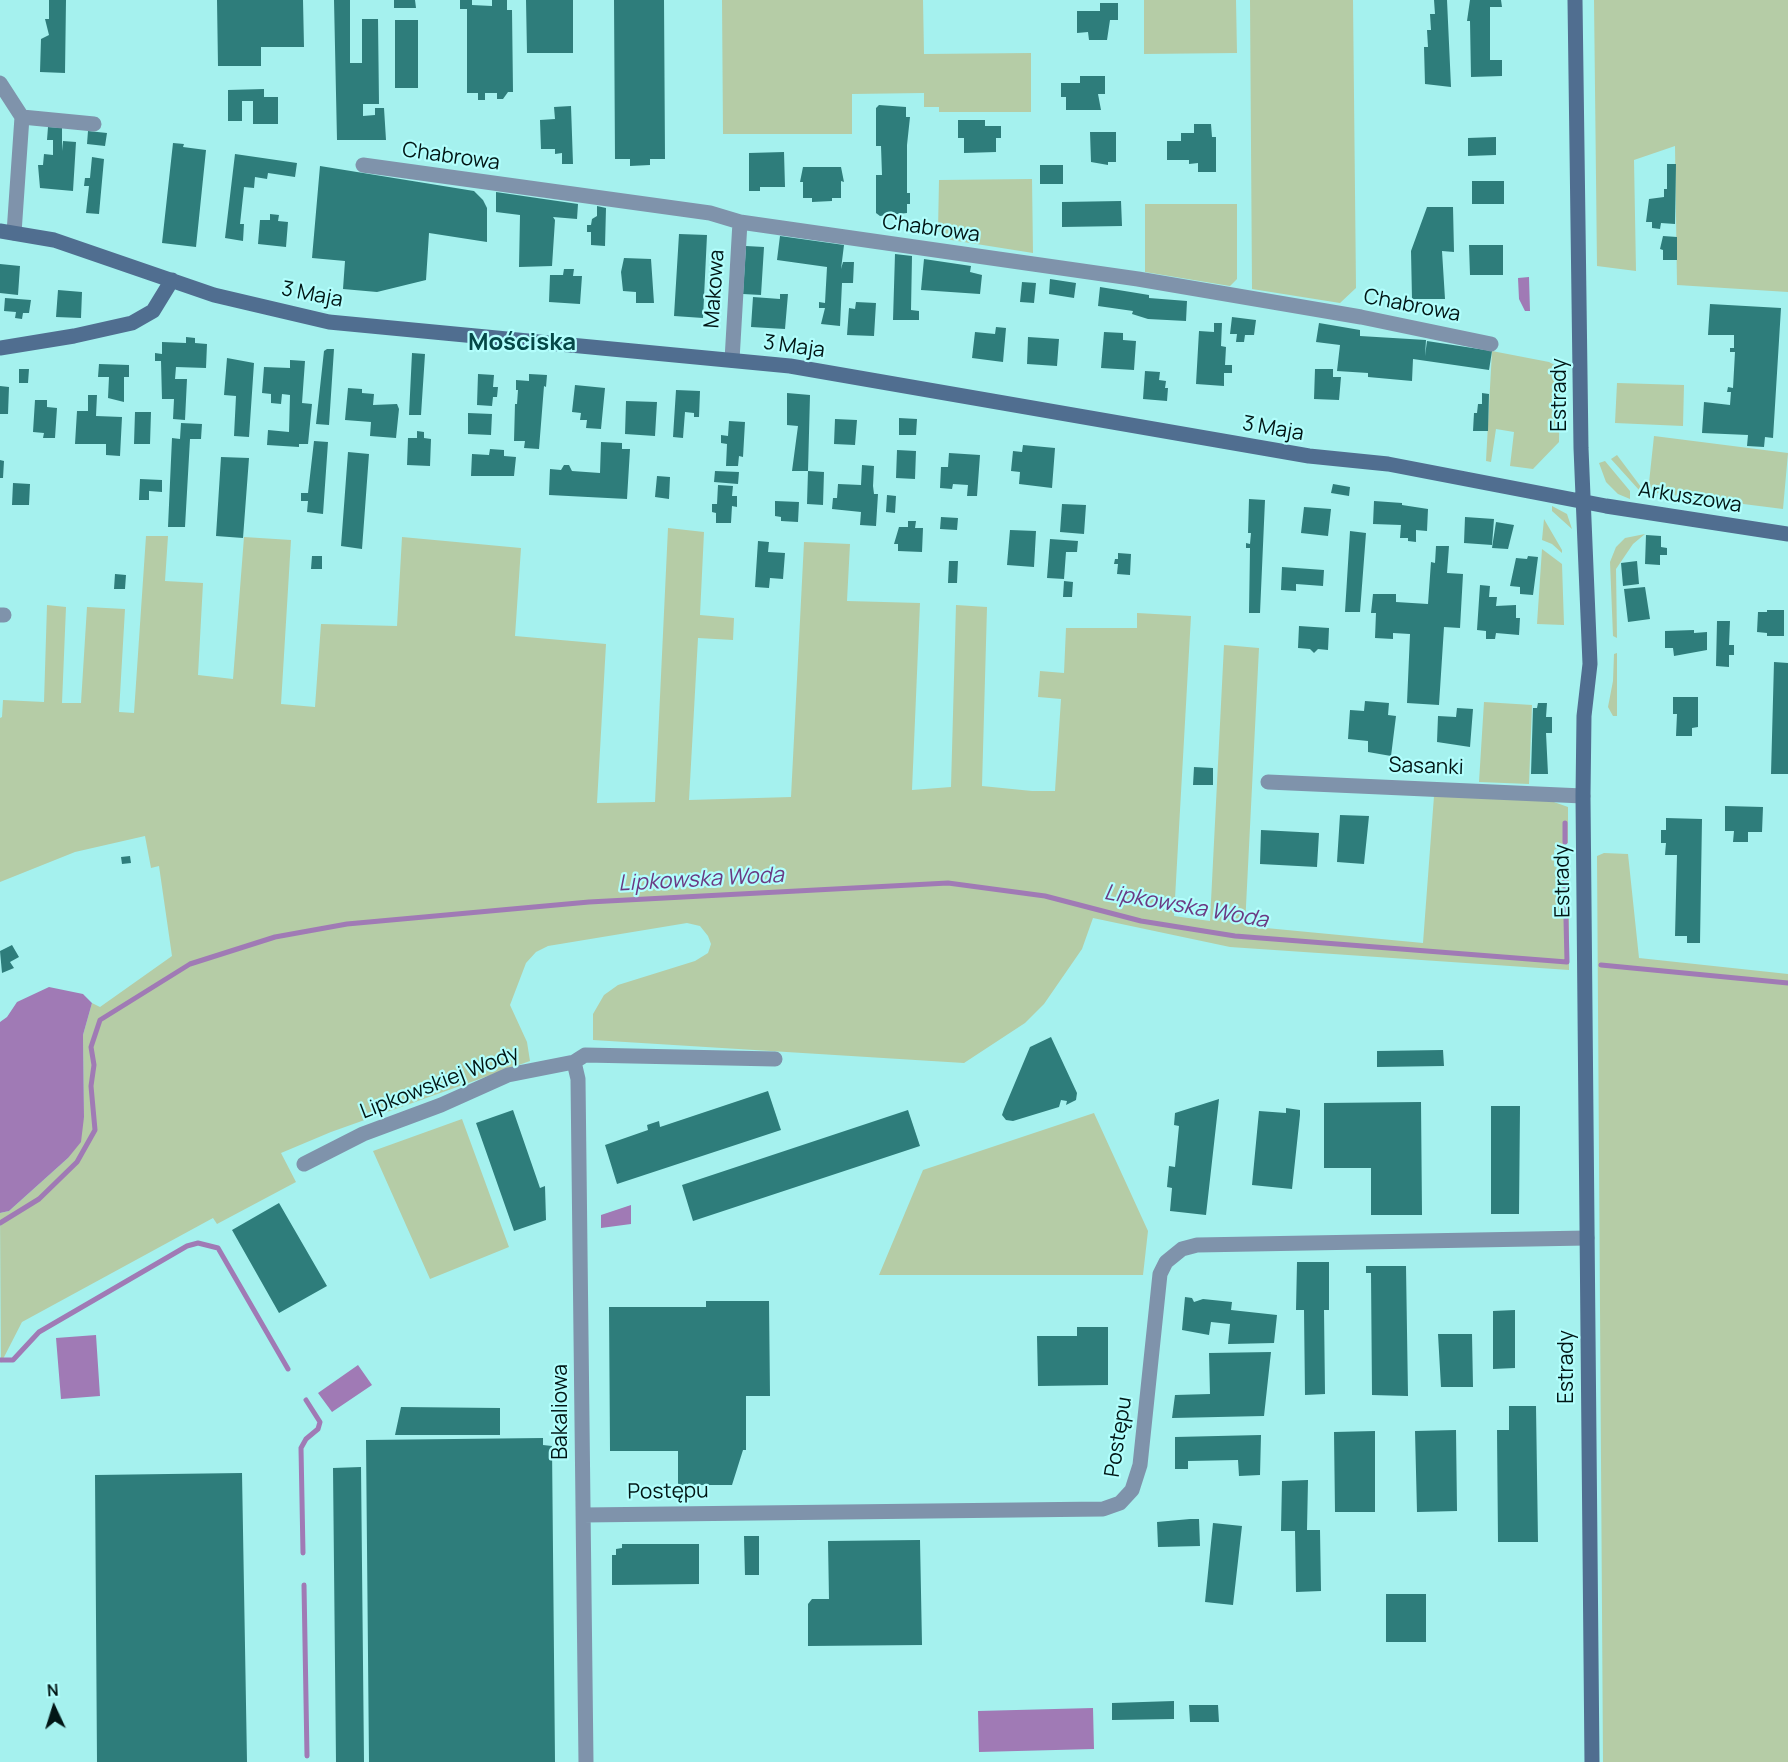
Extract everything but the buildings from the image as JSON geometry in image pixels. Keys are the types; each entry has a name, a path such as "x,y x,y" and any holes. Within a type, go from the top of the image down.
{"main road":[{"name":"Estrady","path":"1575,0 1581,448 1590,664 1584,716 1583,796 1592,1762"},
{"name":"3 Maja","path":"7,232 54,240 214,295 329,322 790,366 1309,456 1388,464 1585,502"},
{"path":"0,348 74,336 132,323 153,311 172,280"},
{"name":"Arkuszowa","path":"1585,502 1788,534"}],"street":[{"path":"0,83 22,117 7,232"},
{"path":"22,117 94,124"},
{"name":"Chabrowa","path":"363,165 710,213 740,222 1138,279 1361,317 1491,344"},
{"name":"Makowa","path":"732,360 740,222"},
{"name":"Sasanki","path":"1268,782 1583,796"},
{"name":"Lipkowskiej Wody","path":"304,1164 363,1134 441,1105 508,1075 574,1062 585,1055 775,1059"},
{"name":"Bakaliowa","path":"574,1062 578,1079 586,1762"},
{"name":"Postępu","path":"583,1515 1103,1509 1120,1503 1132,1490 1135,1482 1140,1465 1160,1274 1166,1262 1182,1249 1197,1245 1587,1238"}],"green space":[{"path":"722,0 923,0 924,54 1031,53 1031,112 939,112 939,107 924,107 924,93 852,94 852,134 723,134"},
{"path":"1144,0 1236,0 1237,53 1144,54"},
{"path":"1250,0 1353,0 1356,288 1340,303 1252,289"},
{"path":"1594,0 1788,0 1788,292 1677,285 1675,146 1634,160 1636,271 1597,266"},
{"path":"1032,179 1033,253 945,239 938,231 939,180"},
{"path":"1145,204 1237,204 1237,279 1230,286 1145,272"},
{"path":"1492,351 1549,362 1560,368 1559,442 1533,469 1510,466 1514,432 1496,429 1491,462 1486,461"},
{"path":"1617,383 1684,385 1683,426 1615,423"},
{"path":"1654,436 1788,453 1783,509 1648,492"},
{"path":"1617,455 1644,491 1639,490 1611,459"},
{"path":"1605,461 1630,491 1630,499 1618,494 1606,482 1599,463"},
{"path":"1552,506 1567,514 1572,529 1552,511"},
{"path":"1544,519 1562,553 1552,544 1542,540"},
{"path":"668,528 704,532 700,615 734,618 733,640 698,638 689,800 791,797 804,542 850,544 847,601 920,603 912,790 951,787 956,605 987,607 982,786 1032,791 1055,791 1061,699 1038,697 1040,671 1064,673 1066,628 1137,628 1137,613 1191,616 1174,916 1210,921 1224,645 1259,648 1245,926 1423,943 1434,796 1551,801 1568,807 1568,843 1554,850 1554,866 1569,875 1569,970 1230,947 1093,918 1082,949 1044,1004 1025,1023 964,1063 593,1040 593,1014 604,995 618,985 695,961 708,953 711,944 708,936 700,926 687,923 548,946 536,952 526,963 510,1005 527,1042 530,1061 331,1132 281,1153 296,1182 217,1224 213,1218 22,1322 1,1363 0,1213 9,1211 68,1158 84,1117 83,1035 92,1003 100,1007 172,956 159,866 151,868 145,836 75,852 0,882 0,718 2,717 3,700 44,702 47,605 66,607 62,703 81,703 87,607 125,609 119,712 134,713 146,536 168,536 165,581 203,583 198,675 233,679 244,537 291,540 281,704 315,707 321,624 397,626 402,537 521,548 515,636 606,644 597,803 655,802"},
{"path":"1645,534 1633,544 1616,569 1617,638 1613,636 1610,562 1616,547 1625,538"},
{"path":"1542,549 1562,564 1564,625 1537,624"},
{"path":"1617,653 1617,716 1613,716 1608,707 1613,681 1614,654"},
{"path":"1484,702 1532,705 1529,784 1479,782"},
{"path":"1604,853 1628,854 1639,958 1788,974 1788,1762 1603,1762 1597,856"},
{"path":"1094,1113 1148,1231 1143,1275 879,1275 923,1170"},
{"path":"462,1119 509,1247 430,1279 373,1151"}],"shaded area":[{"path":"1529,277 1530,311 1525,311 1519,299 1518,278"},
{"path":"49,987 83,994 92,1003 83,1035 84,1117 81,1142 68,1158 9,1211 0,1213 0,1022 7,1017 17,1002"},
{"path":"631,1205 631,1224 601,1228 601,1215"},
{"path":"96,1335 100,1396 61,1399 56,1338"},
{"path":"358,1365 372,1385 332,1412 318,1393"},
{"path":"1093,1708 1094,1749 979,1752 978,1711"}],"waterway":[{"path":"1565,823 1565,842"},
{"name":"Lipkowska Woda","path":"0,1223 39,1199 77,1162 95,1130 91,1086 94,1065 91,1047 100,1020 190,964 275,937 347,924 589,902 948,883 1045,896 1141,921 1235,936 1567,962 1565,877"},
{"name":"Lipkowska Woda","path":"1601,965 1788,983"},
{"path":"0,1360 13,1360 39,1332 187,1246 198,1243 218,1248 288,1369"},
{"path":"303,1553 301,1448 306,1439 318,1429 320,1422 306,1400"},
{"path":"304,1585 307,1756"}],"district":[{"name":"Mościska","path":"522,343"}]}
